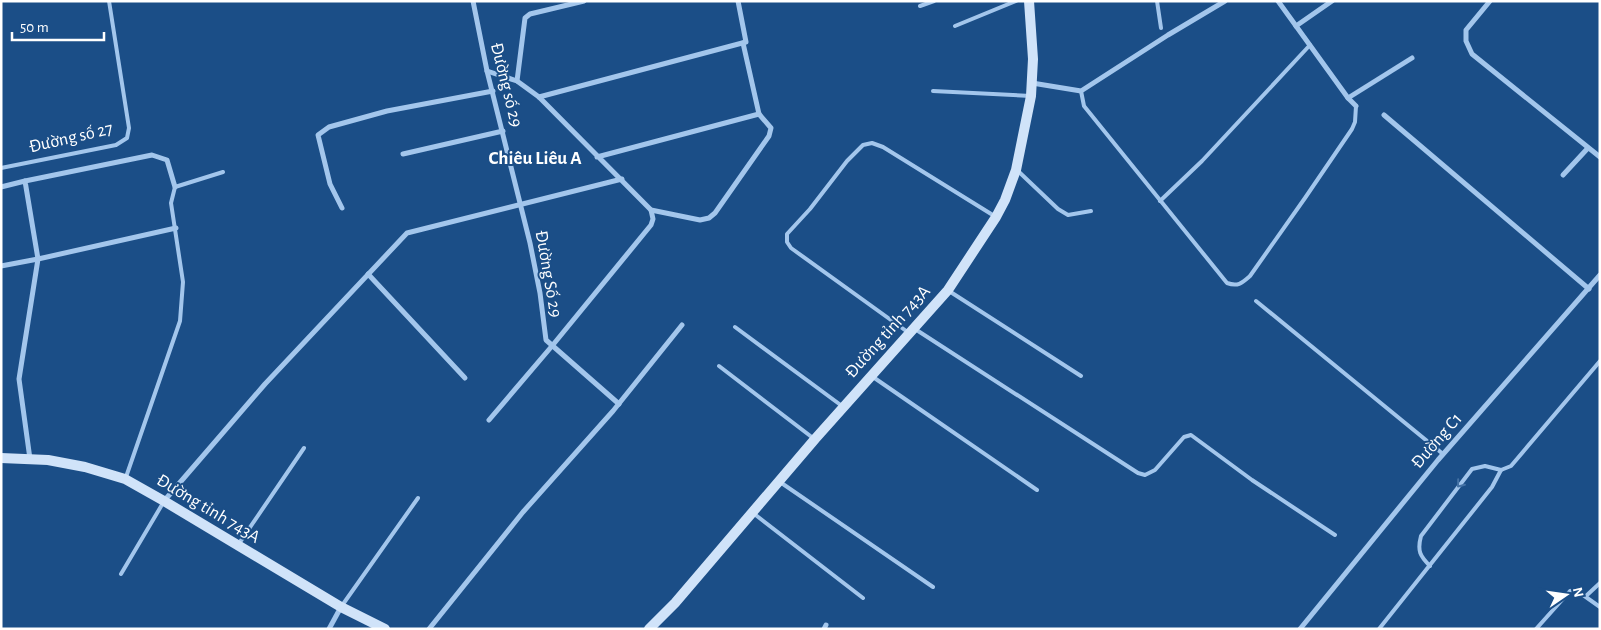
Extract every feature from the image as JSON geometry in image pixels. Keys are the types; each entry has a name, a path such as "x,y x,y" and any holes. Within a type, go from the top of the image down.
{"main road":[{"name":"Đường tỉnh 743A","path":"649,629 675,603 815,439 948,290 996,217 1005,200 1016,170 1032,83 1033,59 1029,1"},
{"name":"Đường tỉnh 743A","path":"1,458 48,460 85,467 125,479 341,607 385,629"}],"street":[{"name":"Đường số 29","path":"473,1 487,71 521,204"},
{"path":"517,81 525,18 530,14 584,1"},
{"path":"539,97 743,43 747,40 738,1"},
{"path":"1032,83 1081,91 1168,34 1224,1"},
{"path":"1278,1 1348,98 1356,106"},
{"path":"1296,26 1332,1"},
{"path":"1490,1 1466,30 1466,41 1472,54 1600,157"},
{"path":"651,210 700,220 709,218 715,213 769,136 771,128 759,114 743,43"},
{"path":"1348,98 1412,58"},
{"path":"487,71 517,81 539,97 651,210 653,219 651,224 552,346 489,420"},
{"path":"342,208 330,184 318,135 329,127 386,111 493,91"},
{"path":"597,157 759,114"},
{"path":"1384,115 1589,289"},
{"path":"403,154 503,131"},
{"path":"1563,175 1588,148"},
{"path":"1,187 152,155 167,160 176,187"},
{"path":"164,501 264,384 408,233 622,179"},
{"path":"25,181 38,259 19,379 30,459"},
{"name":"Đường Số 29","path":"521,204 540,293 544,336 552,346"},
{"path":"1,266 176,228"},
{"path":"368,274 465,378"},
{"name":"Đường C1","path":"1300,629 1443,454 1600,275"},
{"path":"429,629 523,512 619,404 682,326"},
{"path":"552,346 619,404"},
{"path":"329,629 341,607"}],"lane":[{"name":"Đường số 27","path":"1,168 116,145 127,138 128,128 109,1"},
{"path":"920,6 934,1"},
{"path":"954,26 1016,1"},
{"path":"1157,1 1161,28"},
{"path":"1160,201 1202,161 1310,45"},
{"path":"933,90 1030,96"},
{"path":"1081,91 1084,106 1227,283 1233,285 1241,284 1250,276 1283,230 1352,129 1355,122 1356,106"},
{"path":"996,217 883,147 872,144 863,145 847,161 810,209 787,234 787,242 791,248 911,330 1138,473 1145,475 1155,470 1184,437 1191,434 1252,480 1335,535"},
{"path":"1016,170 1058,209 1068,215 1091,211"},
{"path":"125,479 180,321 183,282 171,203 176,187 223,172"},
{"path":"948,290 1080,376"},
{"path":"1256,301 1443,454"},
{"path":"735,327 844,407"},
{"path":"1379,629 1492,487 1501,470 1515,463 1600,361"},
{"path":"719,366 815,439"},
{"path":"871,376 1038,490"},
{"path":"238,545 304,448"},
{"path":"1430,566 1419,555 1418,547 1421,536 1472,469 1486,466 1501,470"},
{"path":"780,482 933,587"},
{"path":"341,607 418,498"},
{"path":"121,574 164,501"},
{"path":"753,513 862,598"},
{"path":"1586,596 1600,583"},
{"path":"1536,629 1570,590 1576,590 1600,607"}],"district":[{"name":"Chiêu Liêu A","path":"535,158"}]}
